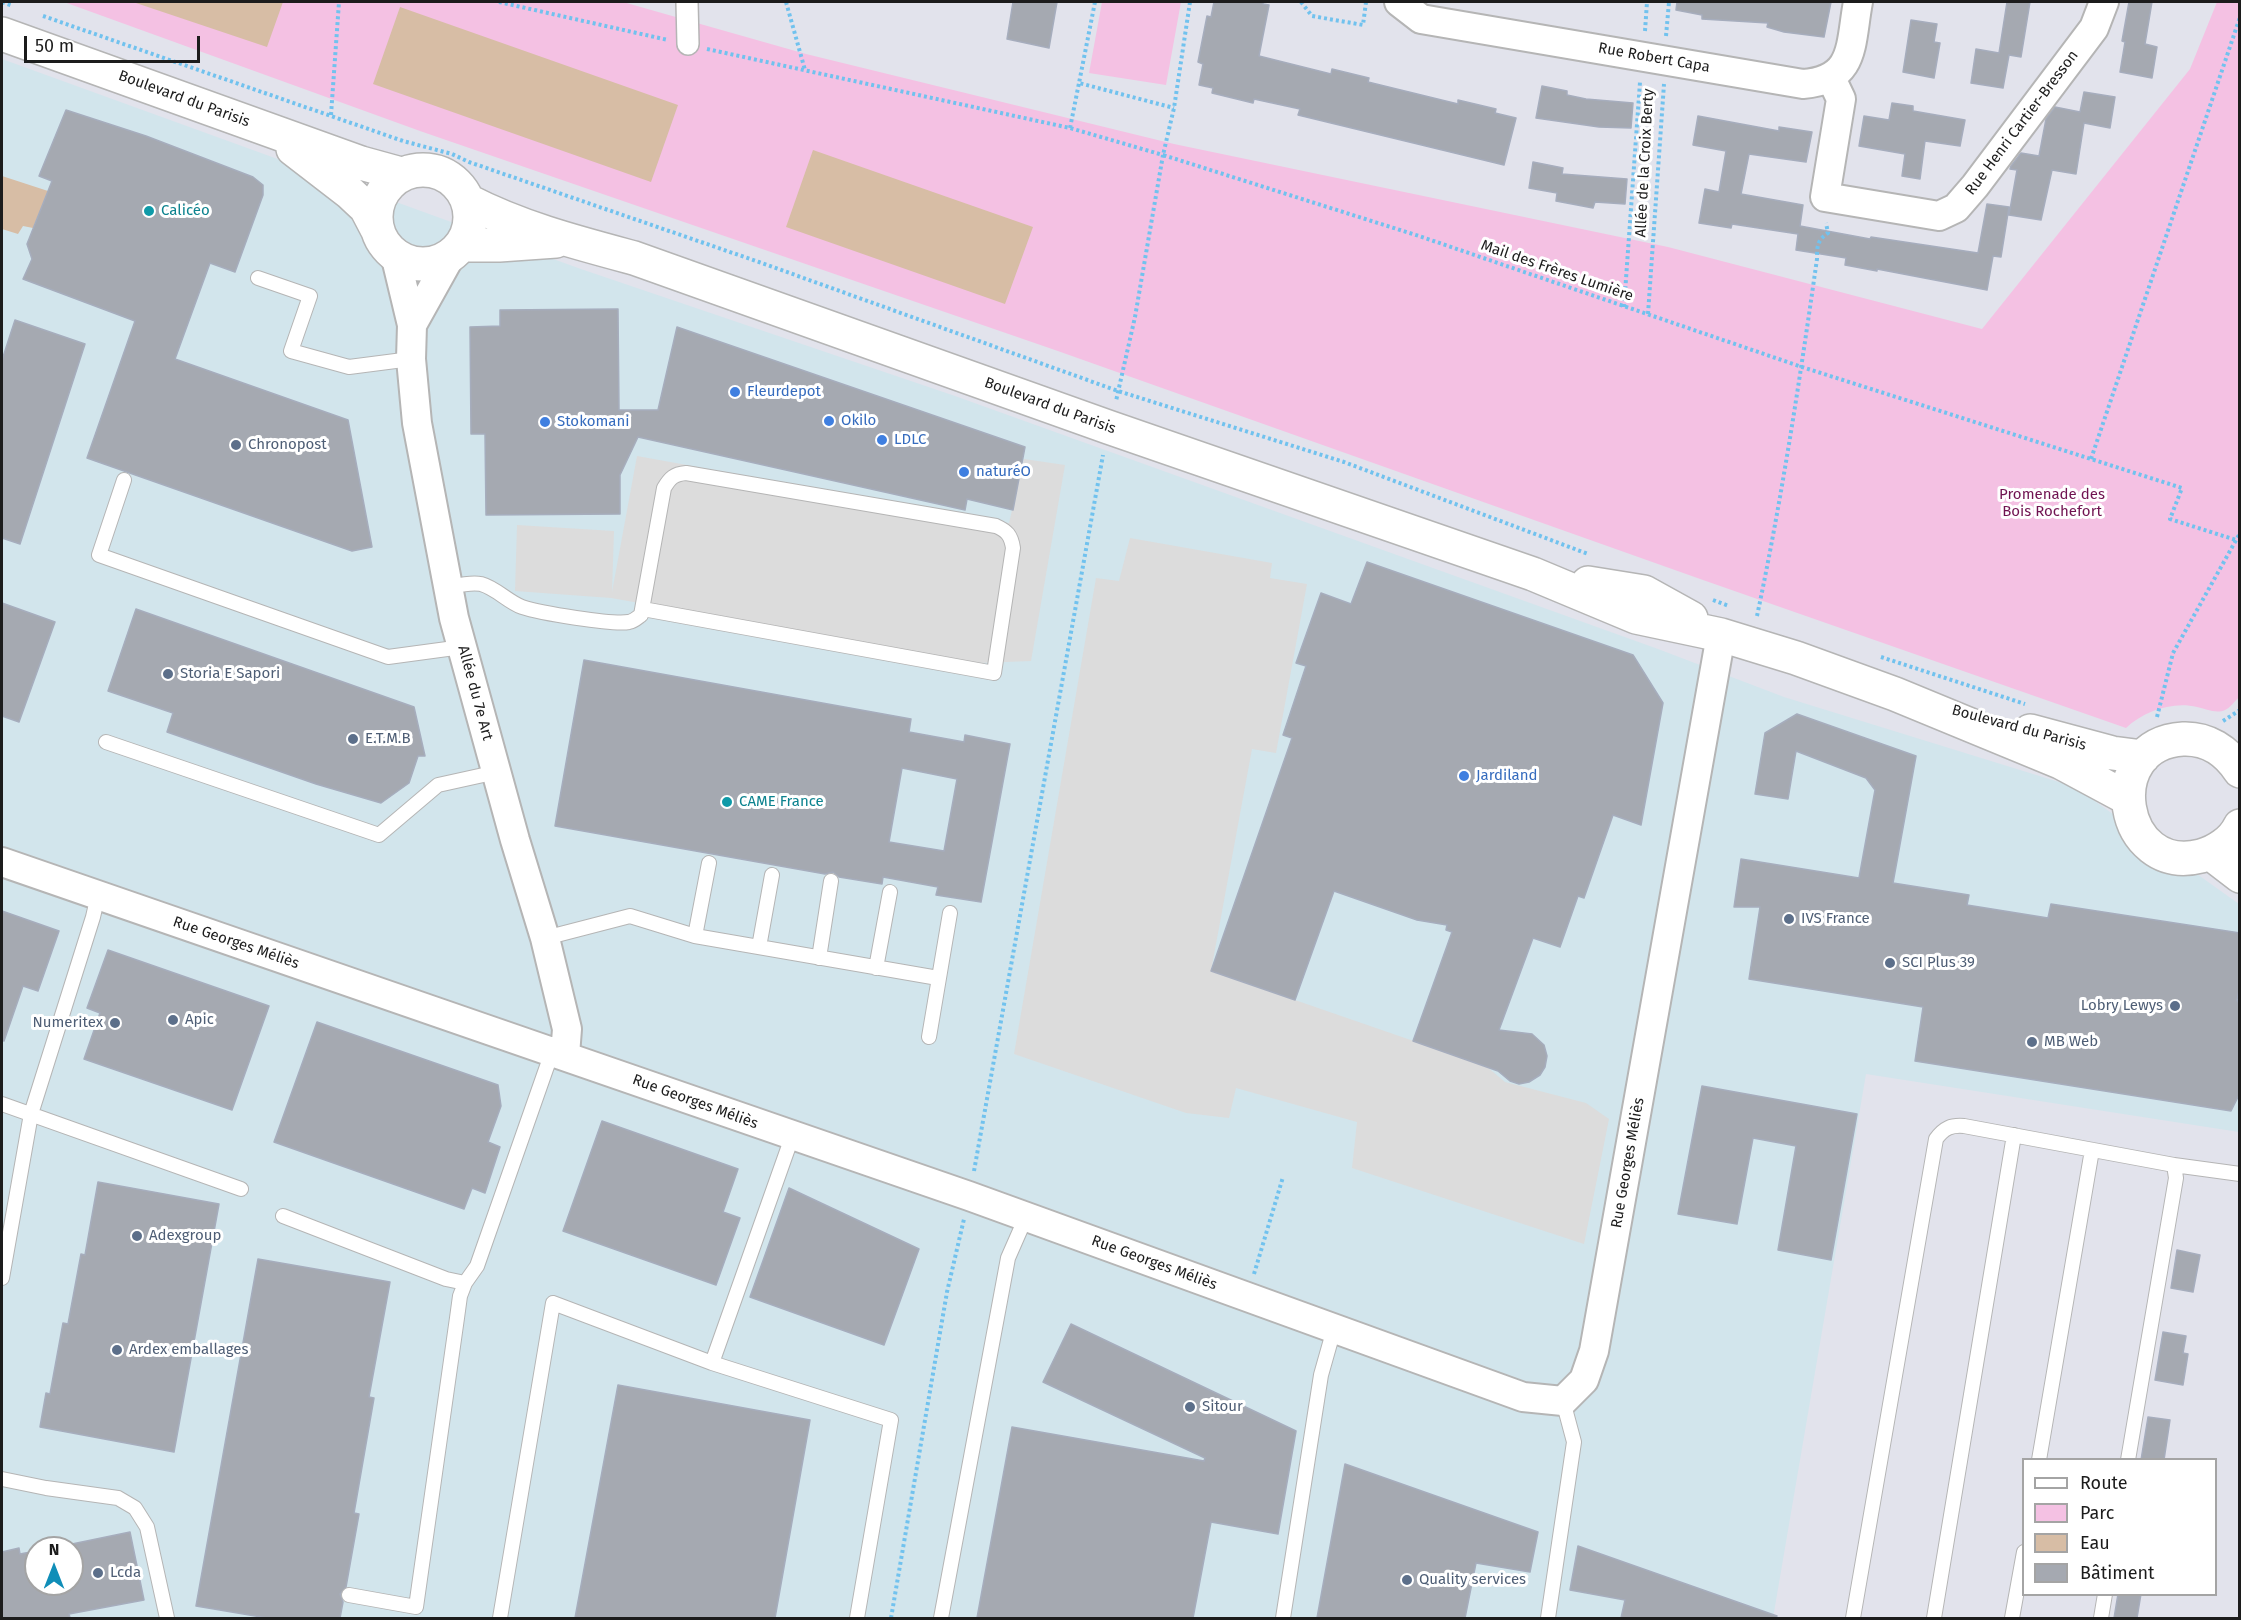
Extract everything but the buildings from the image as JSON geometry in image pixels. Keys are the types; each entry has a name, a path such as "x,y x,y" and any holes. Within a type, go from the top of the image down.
{"street":[{"path":"687,2 688,44"},
{"name":"Rue Robert Capa","path":"1399,2 1421,19 1803,84 1818,83 1836,89"},
{"path":"1830,198 1825,197 1836,89 1847,62 1858,2"},
{"name":"Rue Henri Cartier-Bresson","path":"1830,198 1939,216 1956,208 2094,28 2104,2"},
{"name":"Boulevard du Parisis","path":"2,34 361,163 401,174"},
{"name":"Boulevard du Parisis","path":"265,128 350,193 366,208 386,242"},
{"path":"417,170 433,170 448,176 460,186 468,201 471,217 468,231 457,250 438,262 423,264 409,261 386,242 376,213 380,197 388,184 401,174 417,170"},
{"name":"Boulevard du Parisis","path":"468,201 566,240 634,258 1108,427 1533,574 1636,617 1728,622 1796,658 1895,694 2060,762 2127,798"},
{"name":"Boulevard du Parisis","path":"457,250 566,240"},
{"name":"Allée du 7e Art","path":"386,242 412,325 411,359 417,423 462,647 545,938 567,1029 558,1054"},
{"name":"Allée du 7e Art","path":"412,325 457,250"},
{"name":"Rue Georges Méliès","path":"2,862 792,1137 971,1184 1026,1217 1523,1397 1563,1401 1584,1380 1594,1351 1728,622"},
{"name":"Boulevard du Parisis","path":"1895,694 2112,753 2144,757"},
{"path":"2231,744 2181,739 2161,745 2144,757 2134,769 2127,798 2129,815 2136,829 2147,842 2161,852 2177,857 2193,858 2210,853 2222,846 2239,830"},
{"path":"2210,853 2240,876"}],"lane":[{"path":"258,278 310,296 291,351 349,367 411,359"},
{"path":"449,587 471,583 483,584 520,606 541,612 614,622 635,620 641,615 643,609 664,488 670,479 678,474 686,473 996,526 1007,531 1012,539 1013,548 994,673 643,609"},
{"path":"124,480 99,555 388,657 462,647"},
{"path":"106,742 378,835 438,785 496,772"},
{"path":"695,936 709,863"},
{"path":"759,947 772,875"},
{"path":"819,958 831,881"},
{"path":"876,968 890,892"},
{"path":"2,1278 31,1114 98,895"},
{"path":"929,1037 950,913"},
{"path":"545,938 630,916 695,936 938,978"},
{"path":"349,1594 416,1607 460,1296 465,1283 477,1266 558,1054"},
{"path":"2,1104 241,1189"},
{"path":"1853,1618 1936,1139 1941,1132 1951,1125 2174,1165 2240,1174"},
{"path":"1934,1618 2014,1135"},
{"path":"712,1364 792,1137"},
{"path":"2039,1458 2092,1150"},
{"path":"2128,1458 2176,1178 2174,1165"},
{"path":"283,1216 446,1279 465,1283"},
{"path":"941,1618 1008,1258 1026,1217"},
{"path":"500,1618 553,1303 712,1364 891,1420 857,1618"},
{"path":"1283,1618 1321,1375 1334,1329"},
{"path":"1548,1618 1574,1442 1563,1401"},
{"path":"2,1479 118,1498 135,1508 147,1527 167,1618"},
{"path":"2012,1618 2022,1563"},
{"path":"2101,1618 2105,1596"}],"path":[{"path":"2,2 23,10"},
{"path":"331,115 339,2"},
{"name":"Mail des Frères Lumière","path":"499,2 1070,128 1163,155 1419,236 1802,367 2182,488 2170,519 2236,540"},
{"path":"786,2 805,70"},
{"path":"1070,128 1095,2"},
{"path":"891,1618 947,1292 971,1184 990,1082 1108,427 1135,317 1163,155 1174,108 1190,2"},
{"path":"1301,2 1312,16 1363,25 1366,2"},
{"path":"1647,2 1645,32 1653,58"},
{"path":"1624,307 1640,79 1667,36 1669,2"},
{"path":"34,13 404,141 452,154 469,162 759,262 1118,391 1344,462 1594,556"},
{"path":"2091,459 2240,17"},
{"name":"Allée de la Croix Berty","path":"1648,314 1664,83 1653,58"},
{"path":"1079,83 1174,108"},
{"path":"1757,616 1802,367 1818,259 1818,245 1821,237 1828,233 1826,221 1830,198"},
{"path":"2157,717 2173,653 2240,533"},
{"path":"1703,596 1728,622"},
{"path":"1746,612 1766,619"},
{"path":"1870,653 2025,704"},
{"path":"2231,744 2240,710"},
{"path":"1248,1298 1283,1177"}],"shaded area":[{"path":"2,59 578,268 955,396 1658,649 1784,697 2075,787 2239,904 2239,1132 1866,1074 1773,1618 2,1618"},
{"path":"637,456 1009,523 1024,459 1065,465 1031,661 980,663 611,598 515,591 517,525 614,531 612,592"},
{"path":"1130,538 1272,563 1270,578 1307,584 1276,753 1252,749 1211,971 1486,1066 1505,1082 1586,1103 1609,1119 1584,1244 1352,1168 1357,1122 1236,1088 1229,1118 1186,1113 1014,1054 1096,578 1119,581"}],"green space":[{"name":"Promenade des Bois Rochefort","path":"64,2 623,2 806,54 1174,144 1668,247 1982,329 2190,69 2217,2 2239,2 2239,697 2229,708 2218,712 2188,705 2159,709 2141,717 2126,728 1055,350 420,131"},
{"path":"1102,2 1181,2 1166,85 1089,73"}],"water":[{"path":"133,2 283,2 267,47"},
{"path":"400,7 678,105 651,182 373,84"},
{"path":"813,150 1033,227 1005,304 786,227"},
{"path":"2,176 48,191 33,228 23,226 18,234 2,229"}],"place":[{"name":"Calicéo","path":"149,211"},
{"name":"Fleurdepot","path":"735,392"},
{"name":"Okilo","path":"829,421"},
{"name":"Stokomani","path":"545,422"},
{"name":"LDLC","path":"882,440"},
{"name":"Chronopost","path":"236,445"},
{"name":"naturéO","path":"964,472"},
{"name":"Storia E Sapori","path":"168,674"},
{"name":"E.T.M.B","path":"353,739"},
{"name":"Jardiland","path":"1464,776"},
{"name":"CAME France","path":"727,802"},
{"name":"IVS France","path":"1789,919"},
{"name":"SCI Plus 39","path":"1890,963"},
{"name":"Lobry Lewys","path":"2175,1006"},
{"name":"Apic","path":"173,1020"},
{"name":"Numeritex","path":"115,1023"},
{"name":"MB Web","path":"2032,1042"},
{"name":"Adexgroup","path":"137,1236"},
{"name":"Ardex emballages","path":"117,1350"},
{"name":"Sitour","path":"1190,1407"},
{"name":"Lcda","path":"98,1573"},
{"name":"Quality services","path":"1407,1580"}]}
